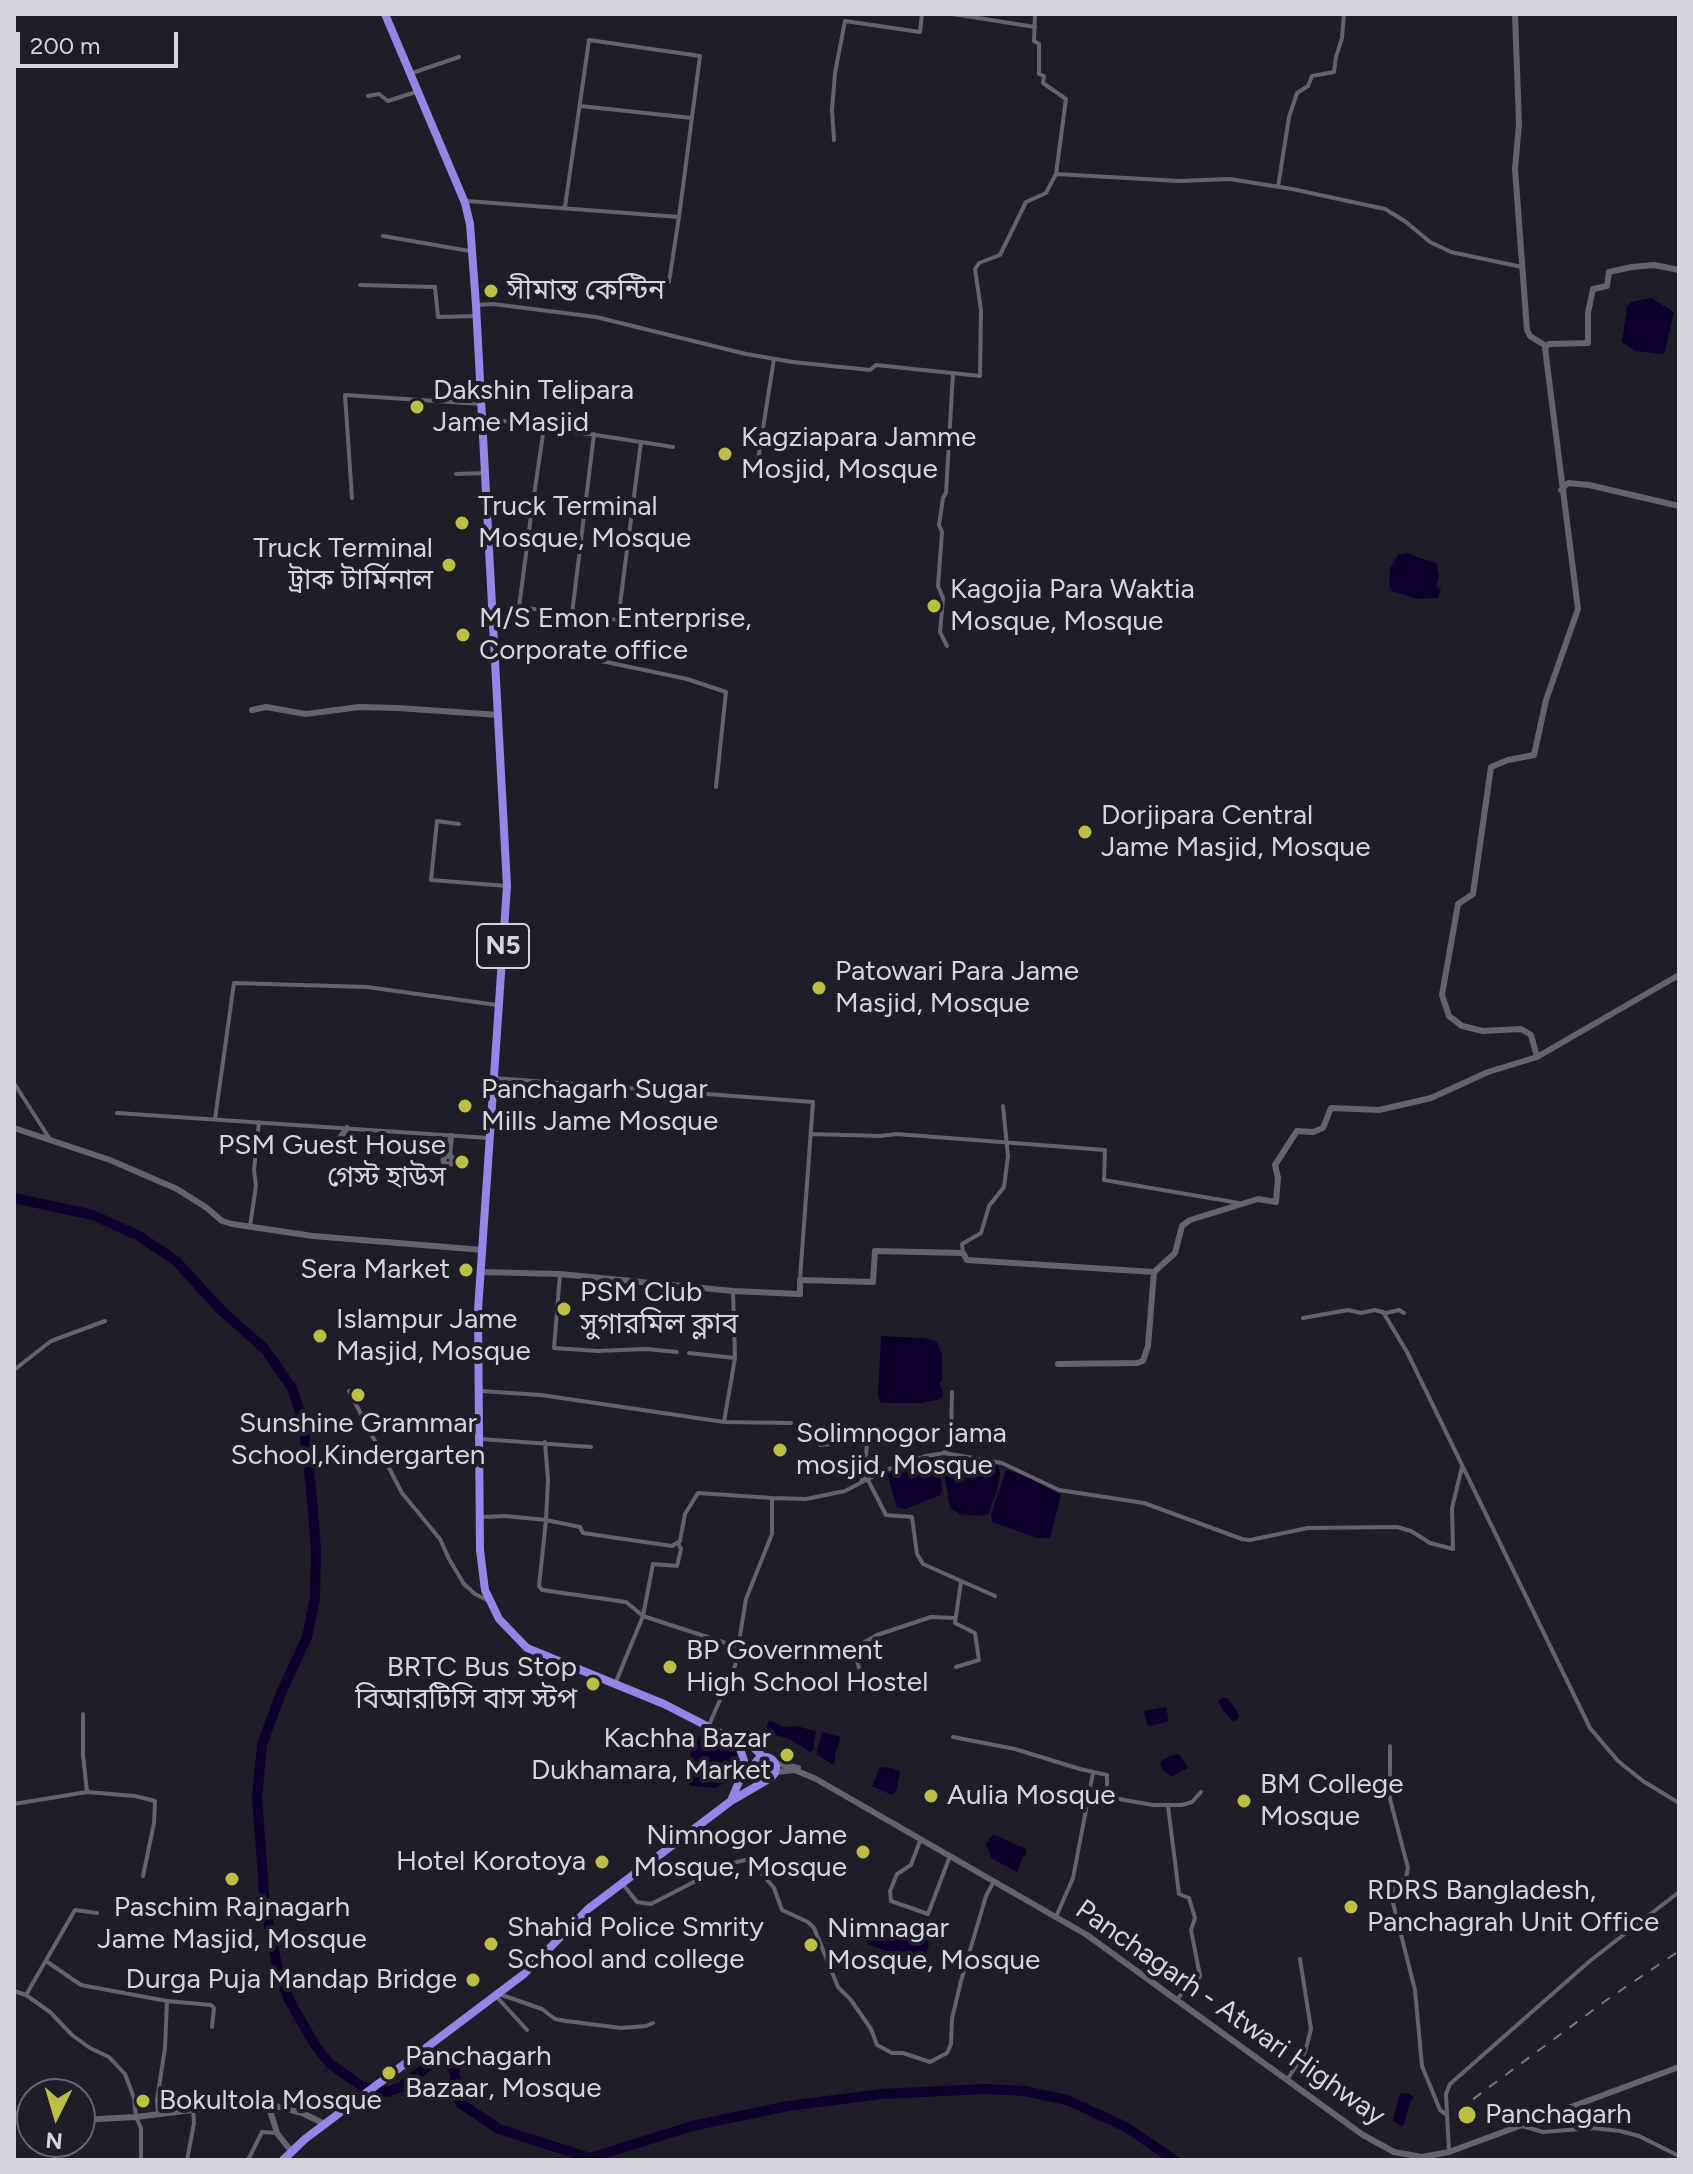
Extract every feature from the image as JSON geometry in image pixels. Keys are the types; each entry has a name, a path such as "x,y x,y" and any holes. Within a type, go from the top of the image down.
{"highway":[{"name":"N5","path":"385,14 465,201 476,305 507,886 481,1272 478,1439 482,1580 489,1601 505,1627 527,1648 709,1725 738,1747"},
{"path":"283,2160 305,2139 498,1995 537,1962 577,1919 622,1883 731,1801 767,1780 775,1768 771,1759 749,1745 738,1747 744,1761 743,1773 731,1801"},
{"path":"752,1787 754,1765 761,1754"},
{"path":"755,1773 758,1778 767,1780"}],"street":[{"path":"834,140 832,110 835,73 845,14"},
{"path":"845,21 920,32 922,14"},
{"path":"953,14 1035,27"},
{"path":"476,305 533,308 596,317 774,359 870,370 876,365 980,376 981,310 975,269 979,263 1000,255 1026,202 1046,193 1056,174 1066,99 1043,83 1044,76 1039,74 1039,44 1034,41 1035,14"},
{"path":"1278,187 1289,117 1297,93 1308,86 1312,76 1334,72 1344,14"},
{"path":"1515,14 1519,124 1515,169 1527,330 1530,336 1546,346 1588,343 1588,313 1593,289 1607,286 1609,272 1654,265 1679,270"},
{"path":"565,207 589,40 700,56 669,282"},
{"path":"410,74 459,57"},
{"path":"368,96 379,94 388,101 418,91"},
{"path":"580,106 692,118"},
{"path":"1056,174 1179,181 1230,179 1278,187 1385,209 1430,242 1451,252 1522,267"},
{"path":"465,201 679,217"},
{"path":"383,236 472,252"},
{"path":"360,285 435,287 438,317 476,316"},
{"path":"1537,1057 1531,1035 1521,1029 1483,1031 1462,1026 1449,1016 1442,995 1458,904 1473,894 1491,767 1534,755 1546,700 1578,609 1561,490 1546,346"},
{"path":"757,466 774,359"},
{"path":"947,646 940,632 943,598 938,586 942,532 939,525 946,493 953,373"},
{"path":"352,498 345,395 481,404"},
{"path":"481,418 673,447"},
{"path":"544,427 519,607 618,620 641,442"},
{"path":"572,614 594,434"},
{"path":"456,474 485,473"},
{"path":"1561,490 1568,483 1589,485 1679,506"},
{"path":"495,649 549,650 687,679 726,692 716,787"},
{"path":"252,710 266,707 306,714 359,707 499,715"},
{"path":"459,824 437,821 431,880 507,886"},
{"path":"1058,1364 1143,1361 1148,1346 1154,1272 1175,1253 1182,1226 1190,1220 1258,1199 1276,1202 1278,1178 1275,1165 1297,1131 1313,1132 1323,1128 1331,1108 1379,1110 1431,1098 1488,1072 1537,1057 1679,975"},
{"path":"215,1119 234,983 367,987 500,1005"},
{"path":"481,1272 560,1274 733,1291 800,1294 811,1134 813,1102 494,1078"},
{"path":"14,1083 53,1143"},
{"path":"1003,1106 1007,1144 1004,1187 989,1206 981,1233 962,1244 967,1260 1154,1272"},
{"path":"117,1113 490,1138"},
{"path":"250,1227 256,1186 254,1170 259,1122"},
{"path":"14,1128 110,1160 177,1189 222,1221 313,1236 483,1250"},
{"path":"335,1145 347,1128"},
{"path":"811,1134 896,1134 1105,1150 1104,1180 1244,1204"},
{"path":"449,1156 451,1136"},
{"path":"800,1280 873,1282 875,1251 963,1253"},
{"path":"560,1274 554,1348 677,1352"},
{"path":"724,1422 735,1358 733,1291"},
{"path":"1303,1318 1348,1310 1361,1313 1399,1310 1404,1313"},
{"path":"1383,1312 1407,1352 1590,1728 1618,1761 1650,1786 1679,1803"},
{"path":"14,1370 51,1341 105,1321"},
{"path":"689,1353 735,1358"},
{"path":"349,1391 402,1493 440,1539 464,1584 489,1601"},
{"path":"478,1391 541,1395 724,1422 791,1423"},
{"path":"944,1453 951,1440 952,1392"},
{"path":"478,1439 591,1447"},
{"path":"820,1445 867,1441 865,1474 860,1484"},
{"path":"545,1442 548,1480 540,1589 626,1602 643,1616 738,1647"},
{"path":"615,1684 643,1616 653,1564 677,1566 681,1549 678,1543 685,1514 698,1493 772,1498 819,1497 845,1491 905,1463 944,1453 1002,1463 1059,1490 1144,1503 1242,1539 1313,1527 1397,1527 1411,1531 1430,1543 1453,1549 1452,1508 1462,1467"},
{"path":"868,1480 886,1515 912,1517 917,1554 923,1564 995,1596"},
{"path":"709,1725 733,1673 746,1599 758,1562 772,1534 772,1498"},
{"path":"480,1517 546,1520 580,1527 583,1533 660,1545 678,1543"},
{"path":"956,1667 979,1660 975,1633 956,1626 961,1582"},
{"path":"859,1668 854,1648 877,1635 931,1617 955,1618"},
{"path":"83,1714 87,1792"},
{"path":"953,1737 1015,1749 1108,1777 1107,1796 1146,1805 1188,1804 1201,1792"},
{"path":"1390,1746 1390,1799 1408,1868 1406,1878 1393,1886 1392,1899 1411,1968 1419,2013 1422,2066 1440,2110 1447,2115"},
{"name":"Panchagarh - Atwari Highway","path":"775,1768 796,1767 1102,1945 1372,2142 1394,2152 1430,2158 1679,2067"},
{"path":"1056,1917 1071,1885 1093,1772"},
{"path":"14,1804 87,1792 155,1801 154,1823 143,1876"},
{"path":"1036,1793 1086,1808"},
{"path":"1168,1806 1179,1894 1189,1898 1195,1921 1191,1930 1200,1976 1177,2000"},
{"path":"921,1838 911,1865 897,1874 890,1891 891,1901 928,1914 950,1856"},
{"path":"622,1883 637,1902 651,1904 729,1864 745,1860 752,1862 774,1888 782,1910 814,1928 838,1987 871,2029 877,2045 892,2053 903,2053 930,2062 947,2053 951,2044 952,2019 961,1981 986,1896 994,1881"},
{"path":"1449,2152 1447,2090 1453,2080 1591,1960 1679,1892"},
{"path":"26,1995 75,1910 97,1913"},
{"path":"1287,2080 1305,2052 1311,2029 1300,1959"},
{"path":"46,1961 81,1985 167,2001 211,2005 214,2008 212,2027"},
{"path":"14,1991 26,1995 50,2012 72,2035 109,2057 125,2074 141,2128 141,2160"},
{"path":"498,1995 542,2009 555,2019 566,2021 621,2028 653,2023"},
{"path":"498,1995 527,2030"},
{"path":"158,2114 167,2001"},
{"path":"96,2119 257,2102 302,2113 325,2124"},
{"path":"268,2104 277,2133 291,2151"},
{"path":"187,2160 194,2123 193,2109"},
{"path":"1520,2125 1543,2132 1593,2128 1620,2131 1639,2136 1679,2156"},
{"path":"248,2160 262,2132 277,2133"},
{"path":"1394,2152 1397,2160"}],"shaded area":[{"path":"1651,298 1674,312 1664,354 1635,351 1622,342 1627,307 1631,302"},
{"path":"1406,553 1437,564 1439,578 1436,586 1441,589 1438,598 1418,599 1392,591 1389,585 1390,568 1398,555"},
{"path":"881,1336 925,1338 937,1342 942,1355 941,1399 921,1403 881,1403 878,1396"},
{"path":"932,1458 939,1462 940,1495 905,1509 897,1507 887,1474"},
{"path":"950,1458 998,1466 997,1491 988,1514 960,1514 950,1508 943,1466 945,1460"},
{"path":"1006,1470 1023,1475 1061,1495 1050,1538 1037,1538 992,1522 991,1515"},
{"path":"1227,1698 1236,1709 1237,1720 1232,1721 1223,1710 1218,1701"},
{"path":"1166,1707 1169,1721 1147,1725 1144,1711"},
{"path":"769,1720 784,1727 796,1726 816,1731 813,1750 810,1752 789,1739 770,1733 766,1730"},
{"path":"822,1732 841,1737 835,1763 816,1754"},
{"path":"703,1735 737,1752 742,1767 715,1788 692,1786 683,1778 685,1764"},
{"path":"1179,1754 1188,1768 1171,1777 1162,1769 1160,1762"},
{"path":"880,1767 900,1772 896,1791 892,1795 872,1786"},
{"path":"993,1834 1026,1849 1017,1872 991,1858 986,1844"},
{"path":"876,1920 926,1936 929,1944 924,1961 868,1944 864,1928"},
{"path":"1400,2093 1410,2094 1414,2098 1401,2126 1393,2120"}],"waterway":[{"path":"14,1198 93,1215 139,1236 176,1261 222,1311 264,1348 292,1388 303,1421 311,1488 316,1549 315,1598 307,1637 281,1693 262,1745 257,1797 265,1905 277,1966 289,2000 330,2064 362,2086 387,2092 401,2087 429,2065 452,2059 460,2103 499,2129 590,2158 692,2126 788,2106 881,2094 985,2089 1025,2091 1067,2100 1126,2127 1174,2160"}],"railway":[{"path":"1457,2111 1608,1999 1679,1951"}],"place":[{"name":"সীমান্ত কেন্টিন","path":"491,291"},
{"name":"Dakshin Telipara Jame Masjid","path":"417,407"},
{"name":"Kagziapara Jamme Mosjid, Mosque","path":"725,454"},
{"name":"Truck Terminal Mosque, Mosque","path":"462,523"},
{"name":"Truck Terminal ট্রাক টার্মিনাল","path":"449,565"},
{"name":"Kagojia Para Waktia Mosque, Mosque","path":"934,606"},
{"name":"M/S Emon Enterprise, Corporate office","path":"463,635"},
{"name":"Dorjipara Central Jame Masjid, Mosque","path":"1085,832"},
{"name":"Patowari Para Jame Masjid, Mosque","path":"819,988"},
{"name":"Panchagarh Sugar Mills Jame Mosque","path":"465,1106"},
{"name":"PSM Guest House গেস্ট হাউস","path":"462,1162"},
{"name":"Sera Market","path":"466,1270"},
{"name":"PSM Club সুগারমিল ক্লাব","path":"564,1309"},
{"name":"Islampur Jame Masjid, Mosque","path":"320,1336"},
{"name":"Sunshine Grammar School,Kindergarten","path":"358,1395"},
{"name":"Solimnogor jama mosjid, Mosque","path":"780,1450"},
{"name":"BP Government High School Hostel","path":"670,1667"},
{"name":"BRTC Bus Stop বিআরটিসি বাস স্টপ","path":"593,1684"},
{"name":"Kachha Bazar Dukhamara, Market","path":"787,1755"},
{"name":"Aulia Mosque","path":"931,1796"},
{"name":"BM College Mosque","path":"1244,1801"},
{"name":"Nimnogor Jame Mosque, Mosque","path":"863,1852"},
{"name":"Hotel Korotoya","path":"602,1862"},
{"name":"Paschim Rajnagarh Jame Masjid, Mosque","path":"232,1879"},
{"name":"RDRS Bangladesh, Panchagrah Unit Office","path":"1351,1907"},
{"name":"Shahid Police Smrity School and college","path":"491,1944"},
{"name":"Nimnagar Mosque, Mosque","path":"811,1945"},
{"name":"Durga Puja Mandap Bridge","path":"473,1980"},
{"name":"Panchagarh Bazaar, Mosque","path":"389,2073"},
{"name":"Bokultola Mosque","path":"143,2101"},
{"name":"Panchagarh","path":"1467,2115"}]}
